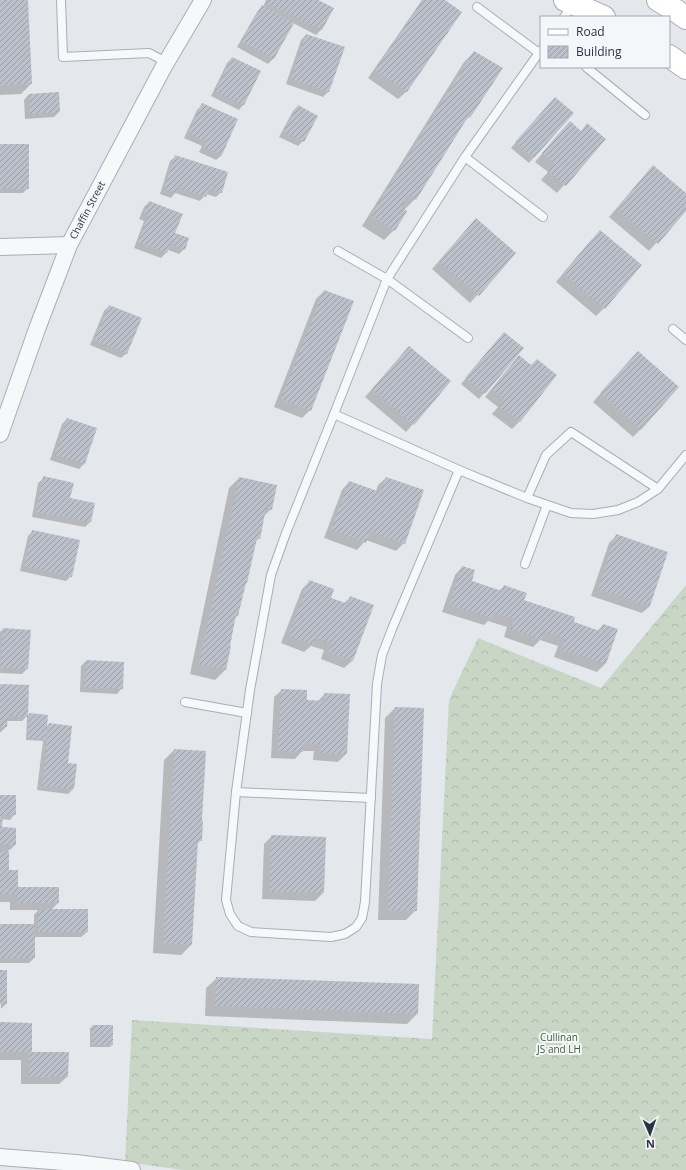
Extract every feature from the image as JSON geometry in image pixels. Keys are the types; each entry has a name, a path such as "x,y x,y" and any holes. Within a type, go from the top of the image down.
{"main road":[{"path":"658,0 676,10 686,18"},
{"path":"568,7 600,16"},
{"path":"670,57 686,68"}],"street":[{"name":"Chaffin Street","path":"0,434 37,329 69,245 166,62 203,0"},
{"path":"0,247 69,245"},
{"path":"0,1157 76,1163 132,1170"}],"lane":[{"path":"61,0 63,57 150,53 166,62"},
{"path":"459,470 382,655 377,684 365,902 362,918 356,927 345,934 331,937 251,932 238,926 230,914 226,900 236,792 247,713 271,575 286,533 387,279 465,157 540,51 477,7"},
{"path":"587,68 645,115"},
{"path":"465,157 543,217"},
{"path":"338,251 387,279 468,338"},
{"path":"673,329 686,340"},
{"path":"334,414 459,470 527,498 571,513 593,514 618,510 638,502 658,489 686,455"},
{"path":"527,498 546,455 571,432 658,489"},
{"path":"525,564 547,505"},
{"path":"185,702 247,713"},
{"path":"236,792 371,798"}],"green space":[{"name":"Cullinan JS and LH","path":"686,585 686,1170 183,1170 125,1162 132,1020 432,1039 449,700 478,638 601,688"}],"building":[{"path":"0,0 28,0 32,84 0,86"},
{"path":"268,0 318,0 334,8 322,30 266,3"},
{"path":"423,0 445,0 462,12 407,92 375,70"},
{"path":"262,5 294,23 274,59 241,41"},
{"path":"306,34 345,47 329,92 291,79"},
{"path":"474,51 503,68 470,118 468,117 416,200 408,195 401,207 407,211 395,231 371,215"},
{"path":"232,57 261,71 244,105 215,91"},
{"path":"59,92 60,112 30,114 29,94"},
{"path":"555,97 574,113 534,158 515,142"},
{"path":"202,103 238,119 222,155 204,147 206,141 188,133"},
{"path":"298,105 318,116 304,142 284,131"},
{"path":"570,121 581,131 587,123 606,139 566,186 548,171 555,164 542,153"},
{"path":"0,144 29,144 29,189 0,189"},
{"path":"175,155 228,172 222,193 209,189 206,197 178,188 177,193 164,189"},
{"path":"653,165 686,193 686,211 658,244 616,209"},
{"path":"149,201 183,214 175,233 189,238 185,250 171,244 167,253 138,242 148,215 144,214"},
{"path":"476,218 516,253 479,296 439,261"},
{"path":"600,230 642,265 605,309 563,273"},
{"path":"324,290 354,301 311,411 281,399"},
{"path":"109,305 142,318 127,354 94,340"},
{"path":"504,332 524,348 485,394 465,378"},
{"path":"409,346 451,381 414,425 372,389"},
{"path":"638,351 679,387 641,430 600,393"},
{"path":"519,355 531,365 537,359 557,375 520,422 499,406 504,399 492,389"},
{"path":"67,418 97,428 85,464 55,455"},
{"path":"43,476 74,483 70,498 95,503 91,522 36,512"},
{"path":"239,477 277,485 272,510 266,508 260,539 257,538 238,616 236,615 226,670 199,664"},
{"path":"386,477 424,490 405,544 370,531 366,543 331,530 349,481 380,492"},
{"path":"32,530 80,540 72,577 24,566"},
{"path":"616,534 668,552 650,606 598,589"},
{"path":"462,566 475,570 472,581 502,591 504,585 527,593 524,600 575,617 574,622 600,631 603,624 618,629 606,664 561,650 565,639 544,632 542,640 511,629 514,619 494,613 492,618 449,605"},
{"path":"309,580 334,589 331,598 348,604 350,596 374,605 353,661 328,652 331,643 316,637 313,645 288,635"},
{"path":"3,628 31,630 28,669 0,668"},
{"path":"86,660 124,662 123,689 84,687"},
{"path":"0,684 29,685 28,717 8,716 7,727 0,727"},
{"path":"281,689 307,690 307,700 324,701 324,693 350,694 347,754 321,753 321,744 304,743 303,752 278,751"},
{"path":"395,707 424,708 417,911 388,910"},
{"path":"29,713 48,715 46,740 27,738"},
{"path":"49,723 72,726 68,763 77,764 74,789 42,786"},
{"path":"174,749 206,751 202,841 198,841 192,945 163,943"},
{"path":"0,795 16,795 16,815 3,815 2,827 16,828 16,845 0,845"},
{"path":"271,835 326,837 324,893 270,892"},
{"path":"0,851 9,851 9,870 18,870 18,887 59,887 59,903 17,903 17,894 0,894"},
{"path":"38,909 88,909 88,932 38,932"},
{"path":"0,924 35,924 35,958 0,958"},
{"path":"0,970 7,970 7,1004 0,1004"},
{"path":"216,977 419,984 418,1014 215,1006"},
{"path":"0,1022 32,1023 32,1052 69,1052 68,1077 29,1077 29,1052 0,1052"},
{"path":"92,1025 113,1025 113,1045 92,1045"}]}
